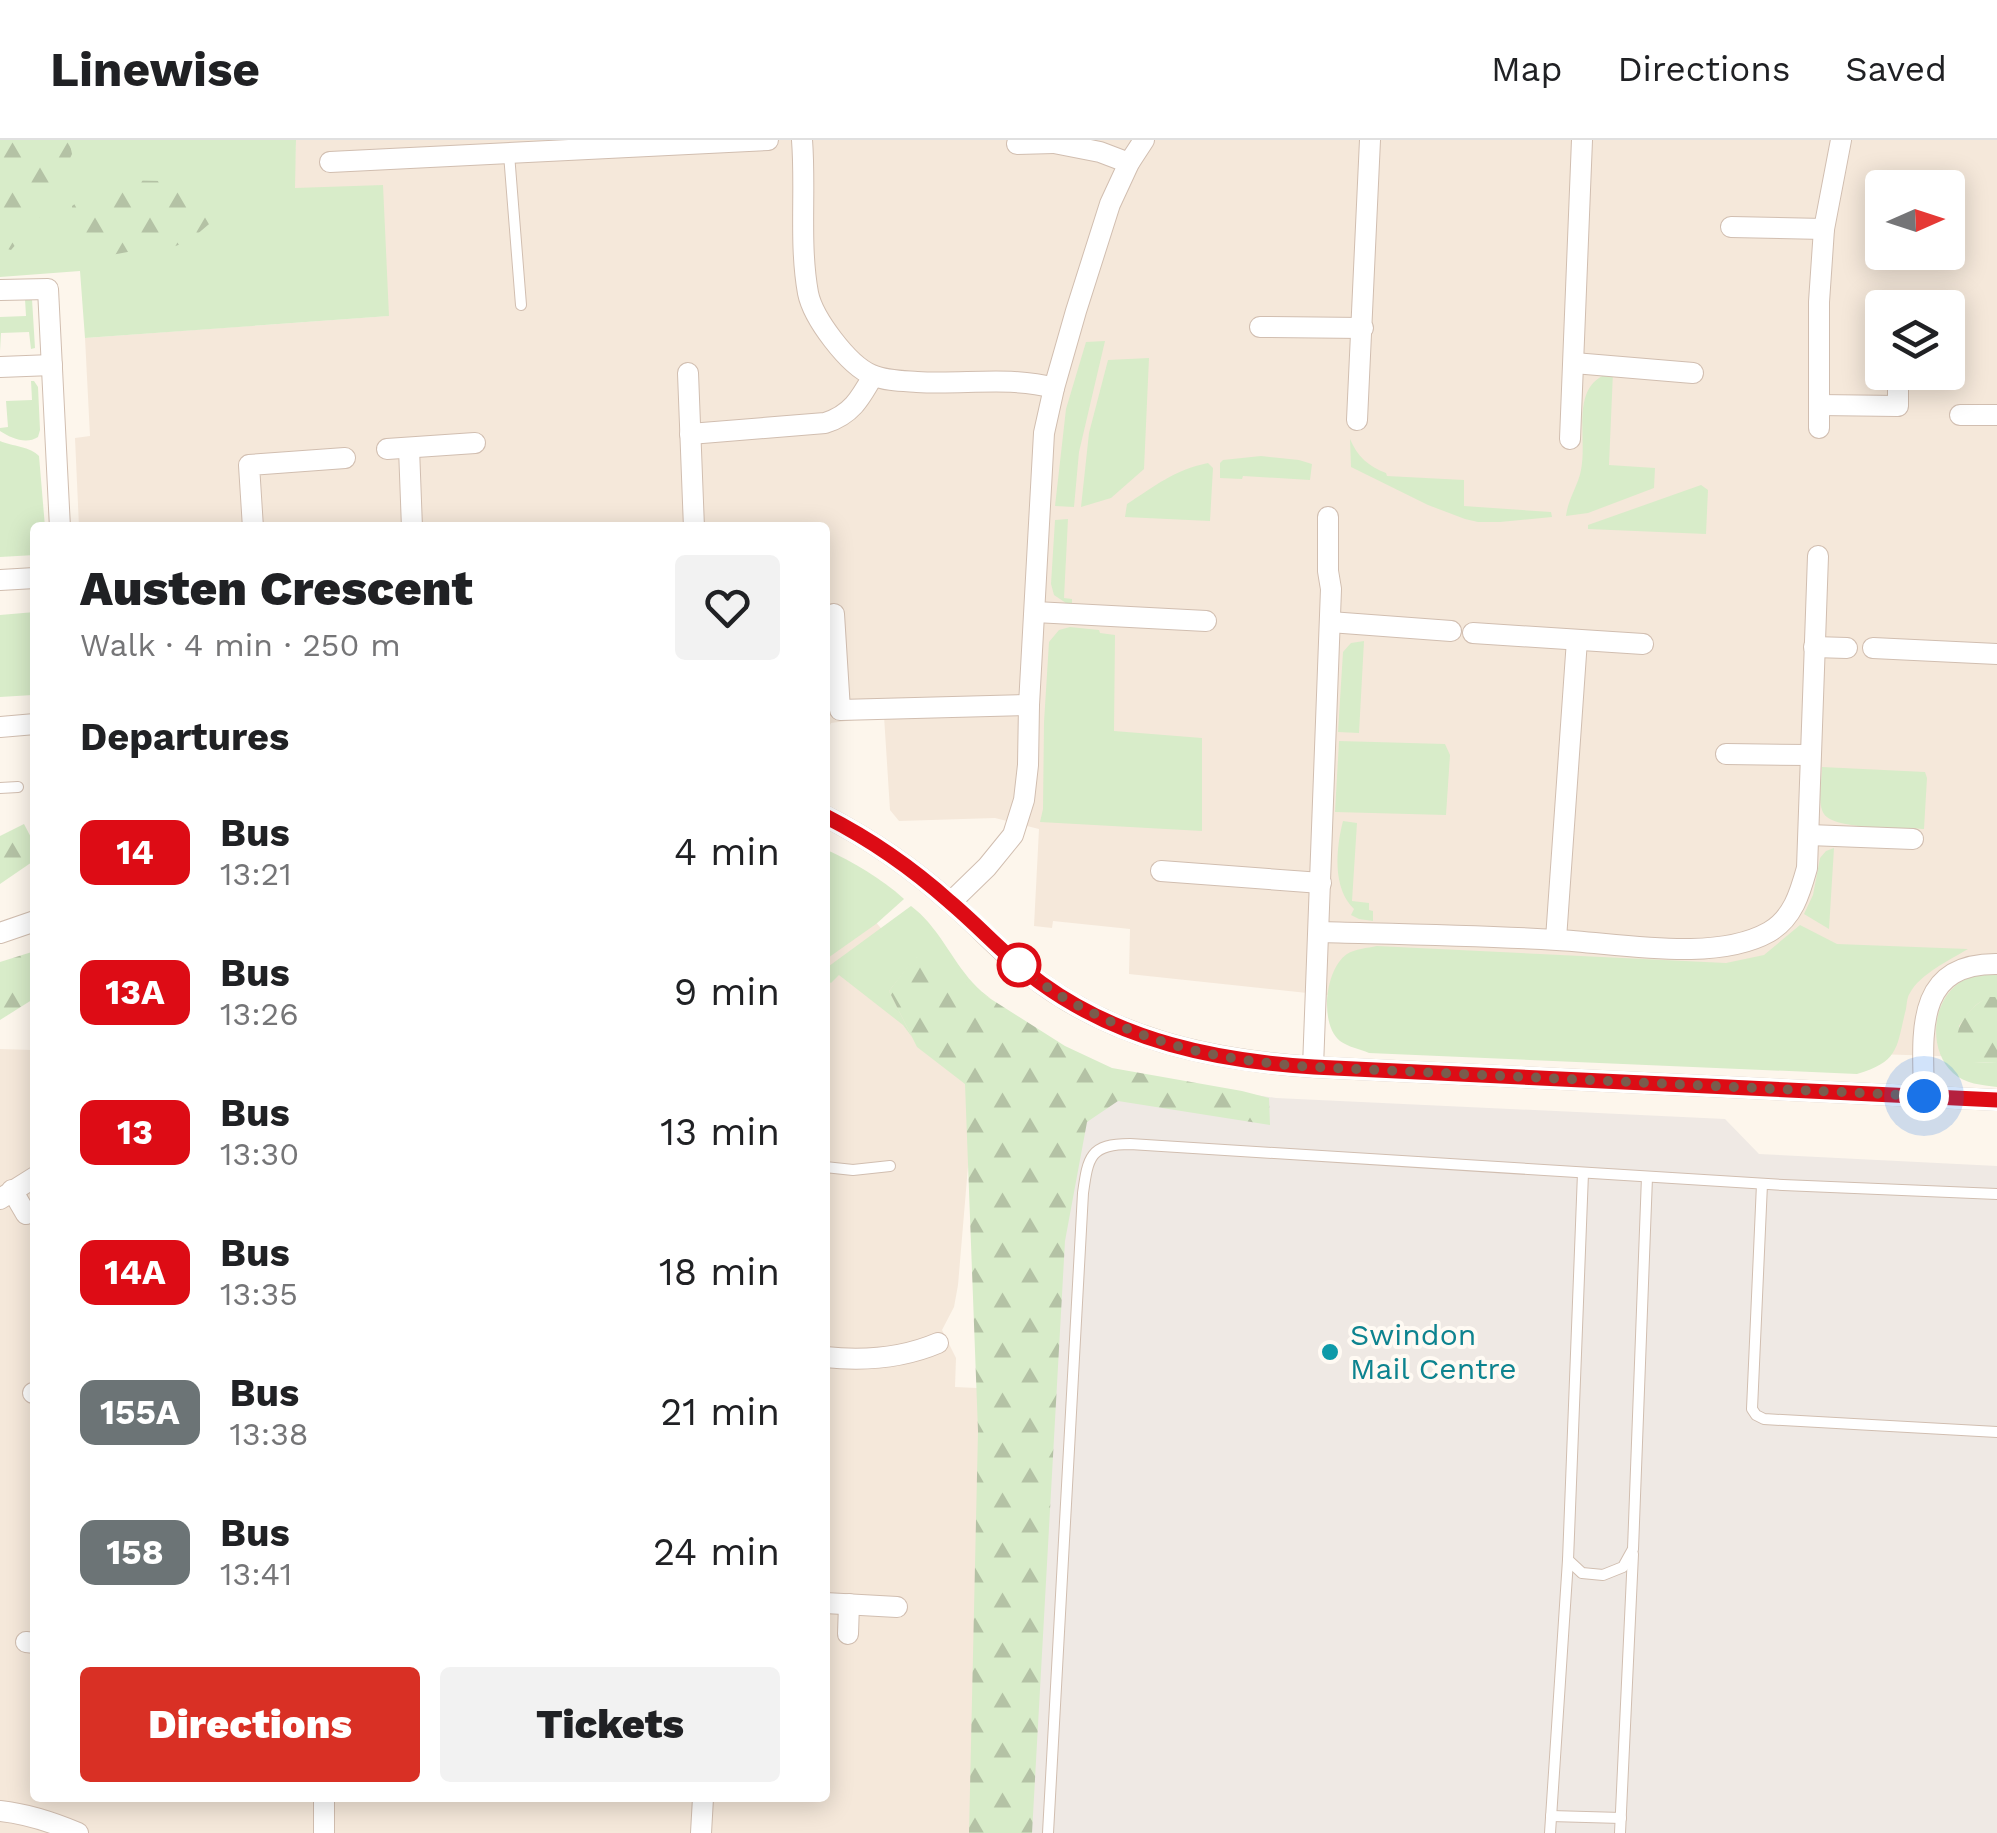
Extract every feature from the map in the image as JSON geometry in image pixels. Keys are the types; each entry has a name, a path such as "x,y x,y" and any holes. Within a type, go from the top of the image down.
{"street":[{"path":"330,162 509,154 598,144 768,140"},
{"path":"802,140 808,296 821,323 859,368 873,376 920,382 1030,382 1054,388"},
{"path":"951,902 988,867 1013,835 1024,800 1044,433 1110,204 1144,140"},
{"path":"1357,420 1370,140"},
{"path":"1570,440 1582,140"},
{"path":"1819,428 1819,302 1824,229 1841,140"},
{"path":"1017,144 1054,142 1129,163"},
{"path":"1731,227 1824,229"},
{"path":"0,290 48,289 60,522"},
{"path":"1260,327 1362,328"},
{"path":"1574,363 1693,373"},
{"path":"0,367 52,365"},
{"path":"688,374 694,522"},
{"path":"690,434 824,423 840,418 859,400 873,376"},
{"path":"1819,405 1898,406 1898,390"},
{"path":"1960,415 1997,415"},
{"path":"386,450 475,442"},
{"path":"409,448 412,522"},
{"path":"254,522 249,465 345,458"},
{"path":"1314,1067 1331,589 1328,517"},
{"path":"1319,932 1696,948 1735,944 1768,932 1784,920 1800,893 1806,868 1818,556"},
{"path":"0,580 30,578"},
{"path":"1035,612 1206,621"},
{"path":"834,614 840,710 1029,705"},
{"path":"1330,622 1643,644"},
{"path":"1556,940 1576,640"},
{"path":"1814,647 1847,648"},
{"path":"1873,648 1997,654"},
{"path":"0,727 30,724"},
{"path":"1726,754 1810,755"},
{"path":"830,819 905,865 1043,985 1122,1028 1198,1053 1314,1067 1997,1100"},
{"path":"1809,835 1913,838"},
{"path":"1161,871 1321,883"},
{"path":"0,933 30,923"},
{"path":"1924,1096 1923,1033 1931,997 1958,970 1997,964"},
{"path":"26,1214 6,1194 30,1180"},
{"path":"830,1357 901,1355 938,1343"},
{"path":"830,1603 897,1606"},
{"path":"848,1634 849,1604"},
{"path":"324,1802 324,1833"},
{"path":"701,1833 702,1802"},
{"path":"0,1812 46,1820 78,1833"}],"lane":[{"path":"509,154 521,306"},
{"path":"0,788 18,787"},
{"path":"1048,1833 1083,1193 1091,1154 1101,1147 1130,1144 1762,1184 1997,1194"},
{"path":"830,1168 890,1166"},
{"path":"1550,1833 1568,1560 1584,1173"},
{"path":"1620,1833 1647,1177"},
{"path":"1762,1184 1752,1409 1756,1415 1764,1419 1997,1432"},
{"path":"1568,1560 1582,1573 1603,1575 1623,1566 1633,1549"},
{"path":"1551,1816 1620,1818"}],"shaded area":[{"path":"296,140 1997,140 1997,1058 1876,1054 1129,974 1130,929 1053,921 1052,928 1034,926 1039,829 995,818 899,821 890,810 884,716 830,725 830,522 79,522 75,438 90,436 85,338 388,316 294,188"},
{"path":"873,919 983,1046 971,1131 958,1285 954,1307 942,1330 956,1358 955,1387 998,1389 982,1833 0,1833 0,1049 30,1050 30,1802 830,1802 830,951"},
{"name":"Swindon Mail Centre","path":"1072,1092 1236,1092 1276,1098 1725,1119 1759,1154 1997,1166 1997,1833 1002,1833"}],"green space":[{"path":"0,140 296,140 295,188 383,185 389,316 85,338 80,271 0,277"},
{"path":"0,140 69,140 72,154 47,209 11,250 0,247"},
{"path":"108,180 163,181 207,197 221,214 189,241 154,254 133,251 106,256 74,245 72,206"},
{"path":"25,299 32,299 35,348 31,349 29,332 1,333 0,351 0,317 26,316"},
{"path":"1105,341 1079,452 1074,507 1055,506 1066,409 1086,342"},
{"path":"1149,358 1144,469 1111,498 1081,507 1089,433 1108,360"},
{"path":"1613,372 1609,465 1655,468 1654,488 1588,513 1566,516 1581,470 1585,399 1599,378"},
{"path":"31,381 38,387 38,437 24,440 4,434 0,428 8,427 6,401 32,400"},
{"path":"1350,439 1364,460 1387,476 1464,480 1464,506 1551,512 1552,517 1478,522 1428,505 1351,467"},
{"path":"0,441 39,456 45,522 30,522 30,555 0,557"},
{"path":"1261,456 1312,464 1310,480 1220,478 1223,460"},
{"path":"1208,463 1213,468 1210,521 1125,517 1127,504 1175,474"},
{"path":"1701,485 1708,490 1706,534 1588,529 1588,525"},
{"path":"1068,519 1064,598 1072,599 1072,607 1054,595 1051,584 1055,520"},
{"path":"30,612 30,695 0,697 0,615"},
{"path":"1070,627 1115,635 1114,731 1202,738 1202,831 1040,822 1049,642 1059,630"},
{"path":"1364,641 1359,733 1338,732 1343,652 1351,643"},
{"path":"1339,741 1445,744 1450,755 1446,815 1335,812"},
{"path":"1822,767 1925,772 1924,829 1855,826 1830,819 1821,804"},
{"path":"1343,821 1357,823 1352,901 1369,903 1373,921 1351,915 1354,909 1342,890 1338,855"},
{"path":"24,824 30,835 30,863 0,884 0,836"},
{"path":"1834,848 1829,929 1804,914 1813,895 1820,858"},
{"path":"830,852 866,871 904,899 830,956"},
{"path":"911,906 929,923 965,974 991,999 916,957 889,991 912,1037 903,1025 839,975 830,982 830,965"},
{"path":"1800,925 1837,944 1968,949 1915,986 1908,996 1894,1051 1881,1064 1857,1074 1369,1053 1340,1041 1329,1022 1327,997 1334,972 1347,954 1361,949 1377,946 1726,963 1764,955"},
{"path":"30,953 30,1001 0,1020 0,962"},
{"path":"915,957 933,958 1065,1046 1112,1068 1269,1098 1270,1125 1118,1101 1087,1122 1065,1241 1032,1833 969,1833 978,1431 965,1084 917,1047 889,991"},
{"path":"1997,974 1997,997 1979,1003 1959,1026 1974,1063 1997,1062 1997,1087 1968,1082 1953,1073 1944,1062 1936,1036 1940,1009 1955,987 1966,979"},
{"path":"1989,997 1997,997 1997,1062 1966,1061 1956,1045 1959,1029 1970,1011"}],"bus line":[{"name":"14","path":"830,819 905,865 1043,985 1122,1028 1198,1053 1314,1067 1997,1100"}],"place":[{"name":"Swindon Mail Centre","path":"1330,1352"}],"route":[{"path":"1019,965 1070,1002 1122,1028 1167,1045 1240,1061 1924,1096"}]}
